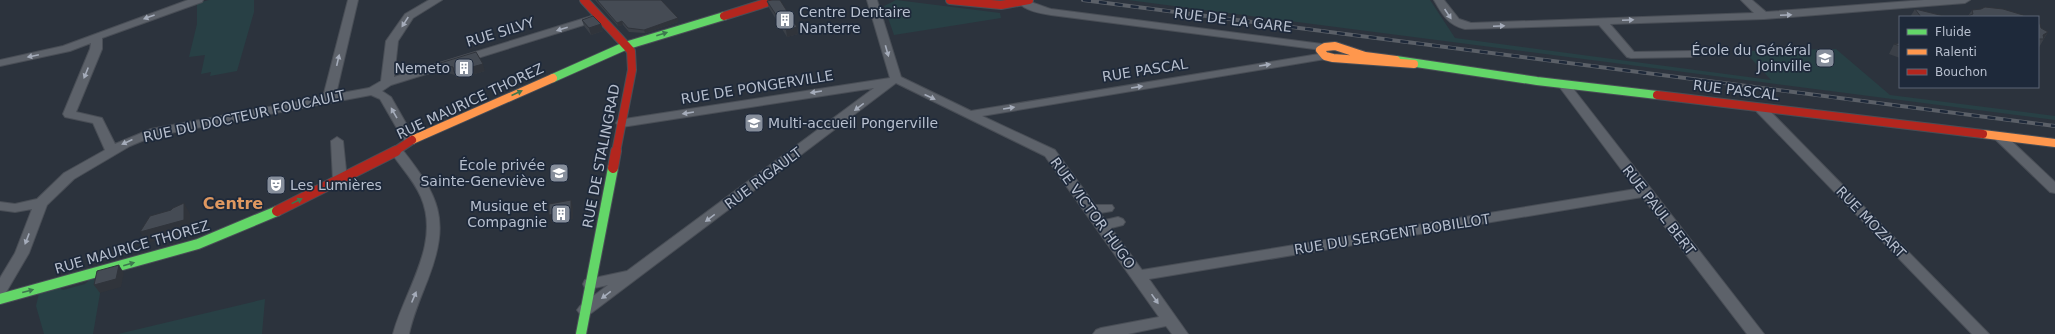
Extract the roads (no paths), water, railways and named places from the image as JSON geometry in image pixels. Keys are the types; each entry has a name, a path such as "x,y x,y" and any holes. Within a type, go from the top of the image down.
{"street":[{"path":"0,64 66,49 185,2 198,0"},
{"path":"329,98 353,0"},
{"path":"387,83 392,41 409,16 437,0"},
{"name":"RUE DE STALINGRAD","path":"581,334 632,70 632,56 584,0"},
{"name":"RUE MAURICE THOREZ","path":"0,299 198,244 288,206 396,151 410,141 625,46 775,0"},
{"path":"872,0 893,81"},
{"path":"950,0 995,5 1010,5 1026,1"},
{"path":"1439,0 1454,21 1460,25 1477,26 1764,16 1965,0"},
{"path":"1746,0 1764,16"},
{"path":"1862,0 1871,7"},
{"name":"RUE DE LA GARE","path":"1026,1 1036,9 1051,12 1323,51"},
{"name":"RUE SILVY","path":"387,83 599,17"},
{"path":"1602,22 1631,55 1691,54"},
{"path":"96,36 96,49 69,114 98,121 112,150"},
{"name":"RUE PASCAL","path":"971,116 976,113 1323,51 1334,45 1344,54"},
{"name":"RUE PASCAL","path":"1323,51 1333,58 1344,54 1361,55 1564,85 2055,144"},
{"name":"RUE VICTOR HUGO","path":"893,81 1050,153 1180,334"},
{"name":"RUE DE PONGERVILLE","path":"622,123 893,81"},
{"name":"RUE RIGAULT","path":"585,310 893,81"},
{"name":"RUE DU DOCTEUR FOUCAULT","path":"0,290 22,253 41,203 71,174 112,150 151,133 329,98 373,91 387,83"},
{"name":"RUE PAUL BERT","path":"1564,85 1644,192 1756,334"},
{"path":"373,91 385,97 410,141"},
{"name":"RUE MOZART","path":"1761,108 1981,334"},
{"path":"2000,137 2055,189"},
{"path":"337,141 340,180"},
{"path":"396,151 425,189 435,224 435,235 423,275 404,320 401,334"},
{"name":"RUE DU SERGENT BOBILLOT","path":"1139,276 1644,192"},
{"path":"0,206 15,208 41,203"},
{"path":"1091,210 1107,208"},
{"path":"1102,224 1118,222"},
{"name":"RUE RIGAULT","path":"590,284 622,278 636,273"},
{"path":"1101,334 1170,320"}],"railway":[{"path":"1083,0 2055,126"}],"place":[{"name":"Centre Dentaire Nanterre","path":"785,20"},
{"name":"École du Général Joinville","path":"1825,58"},
{"name":"Nemeto","path":"464,68"},
{"name":"Multi-accueil Pongerville","path":"754,123"},
{"name":"École privée Sainte-Geneviève","path":"559,173"},
{"name":"Les Lumières","path":"276,185"},
{"name":"Musique et Compagnie","path":"561,214"}],"district":[{"name":"Centre","path":"233,203"}]}
